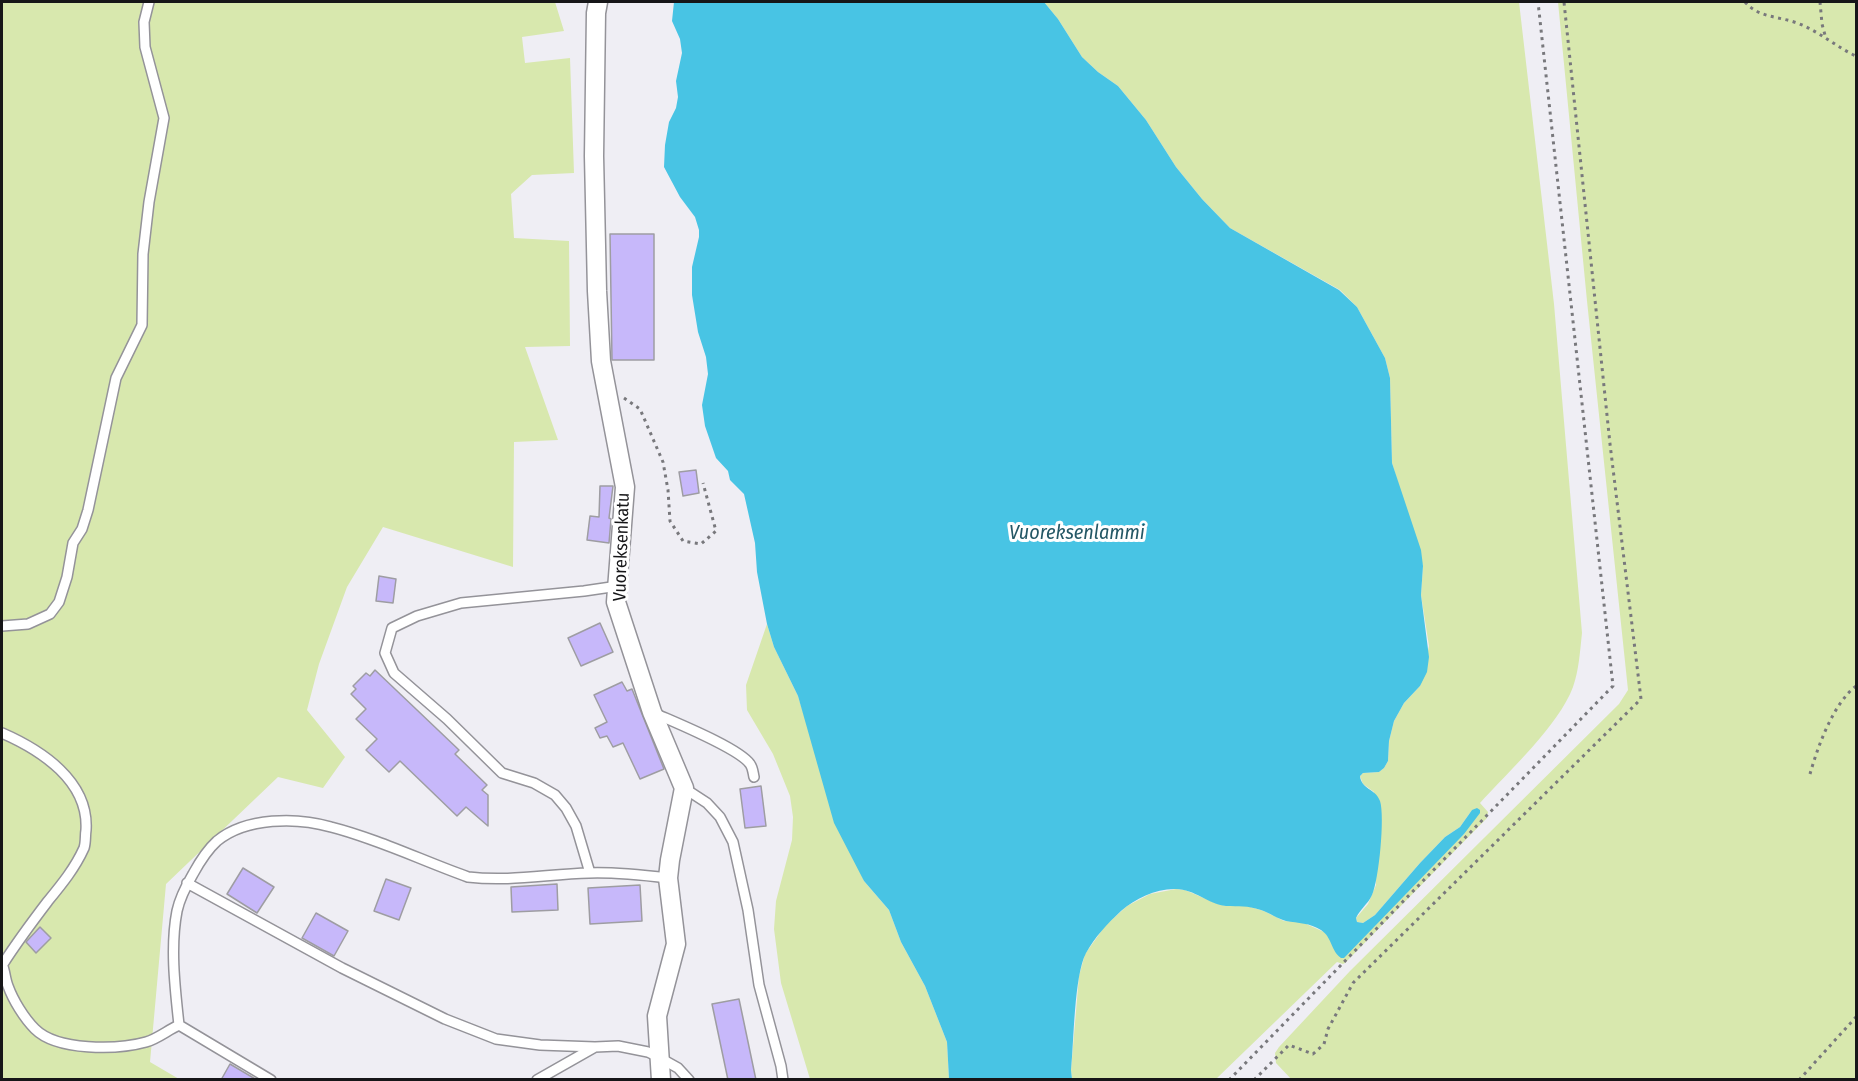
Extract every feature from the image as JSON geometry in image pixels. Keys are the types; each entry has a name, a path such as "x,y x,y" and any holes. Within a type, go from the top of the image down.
{"street":[{"name":"Vuoreksenkatu","path":"598,2 594,156 597,291 601,361 625,487 616,602 652,712 684,788"},
{"path":"661,1080 657,1016 676,944 668,878 684,788"}],"lane":[{"path":"2,626 28,624 50,614 59,602 67,577 73,543 82,529 88,510 116,378 142,325 143,254 149,202 164,118 145,47 144,22 149,2"},
{"path":"590,873 576,826 566,808 555,795 534,783 502,773 447,719 394,673 385,652 392,628 441,607 490,599 618,586"},
{"path":"652,712 738,754 752,766 754,777"},
{"path":"2,733 33,748 59,768 79,794 87,818 85,845 72,871 2,964 8,987 21,1012 36,1030 55,1040 79,1046 119,1047 148,1041 179,1025"},
{"path":"684,788 707,803 720,817 733,842 748,910 759,986 783,1080"},
{"path":"179,1025 174,933 183,890 200,861 218,841 243,827 269,822 306,822 331,826 468,877 498,880 590,873 668,878"},
{"path":"188,883 342,968 445,1019 496,1039 540,1045 618,1046 648,1052 678,1068 689,1080"},
{"path":"179,1025 272,1080"},
{"path":"537,1080 595,1047"}],"path":[{"path":"1229,1080 1613,686 1538,2"},
{"path":"1254,1080 1289,1045 1313,1054 1324,1044 1328,1029 1353,983 1641,699 1610,444 1564,2"},
{"path":"1745,2 1751,9 1761,14 1795,22 1825,36 1857,56"},
{"path":"1820,2 1825,36"},
{"path":"605,386 640,409 663,462 670,521 683,541 701,544 716,531 703,483"},
{"path":"1810,774 1816,753 1837,710 1850,691 1857,686"},
{"path":"1799,1080 1857,1017"}],"green space":[{"path":"2,2 555,2 564,31 522,37 525,63 570,58 574,173 532,175 511,194 514,238 569,241 570,346 525,347 558,440 514,442 513,567 383,527 347,587 319,664 307,710 345,757 323,788 278,777 166,884 150,1062 179,1079 2,1080"},
{"path":"1044,2 1519,2 1554,304 1582,633 1575,681 1566,702 1545,732 1480,803 1488,812 1487,818 1345,963 1337,962 1216,1079 1072,1079 1079,976 1085,954 1105,926 1127,906 1150,894 1176,889 1185,890 1218,904 1244,905 1264,911 1284,921 1302,922 1324,932 1330,938 1337,954 1464,834 1472,810 1460,827 1445,837 1375,915 1363,923 1357,922 1356,918 1368,904 1376,885 1374,792 1363,784 1360,776 1363,773 1379,772 1388,761 1389,741 1394,721 1404,703 1420,686 1429,646 1421,595 1423,566 1392,463 1390,378 1385,358 1357,307 1340,290 1230,228 1202,199 1176,167 1146,120 1118,86 1082,57 1058,19"},
{"path":"1558,2 1856,2 1856,1079 1292,1080 1276,1063 1275,1053 1279,1047 1350,971 1619,704 1628,690"},
{"path":"767,624 774,647 798,696 864,881 889,910 901,942 925,986 947,1042 949,1079 810,1079 781,983 774,929 776,901 792,840 793,817 790,796 773,754 747,710 746,685"}],"water":[{"name":"Vuoreksenlammi","path":"674,2 1044,2 1058,19 1082,57 1118,86 1146,120 1176,167 1230,228 1339,290 1357,307 1385,358 1390,378 1392,463 1421,550 1423,566 1421,595 1429,657 1427,672 1420,686 1404,703 1394,721 1389,741 1388,761 1384,768 1379,772 1363,773 1360,776 1363,784 1380,801 1382,833 1375,887 1356,918 1357,922 1363,923 1375,915 1445,837 1460,827 1472,810 1477,808 1480,813 1464,834 1344,958 1335,952 1325,933 1313,926 1283,920 1256,908 1219,905 1181,889 1167,889 1153,893 1121,911 1086,953 1077,993 1072,1079 949,1079 947,1042 925,986 901,942 889,910 864,881 834,823 798,696 774,647 767,624 757,572 755,543 744,494 730,480 728,471 716,458 705,426 702,405 708,374 692,295 692,267 699,230 695,217 680,197 664,167 669,122 676,108 678,97 676,81 682,53 680,39 672,21"}],"building":[{"path":"610,234 654,234 654,360 612,360"},
{"path":"696,470 699,493 683,496 679,472"},
{"path":"600,486 613,486 609,543 587,540 590,516 599,517"},
{"path":"379,576 396,579 393,603 376,601"},
{"path":"600,623 613,652 581,666 568,638"},
{"path":"375,670 459,750 455,754 487,785 482,790 488,795 488,826 466,807 457,816 400,761 389,772 366,750 377,739 356,719 366,709 351,694 356,689 353,686 366,673 370,676"},
{"path":"622,682 627,691 632,689 664,769 640,779 623,743 613,747 607,736 600,738 595,728 607,722 594,695"},
{"path":"761,786 766,826 745,828 740,789"},
{"path":"243,868 274,887 257,913 227,894"},
{"path":"386,879 411,888 399,920 374,911"},
{"path":"557,884 558,910 512,912 511,887"},
{"path":"640,885 642,921 590,924 588,888"},
{"path":"316,913 348,931 334,956 302,938"},
{"path":"40,927 51,938 36,953 26,942"},
{"path":"739,999 756,1080 728,1080 712,1004"},
{"path":"230,1064 257,1080 221,1080"}]}
